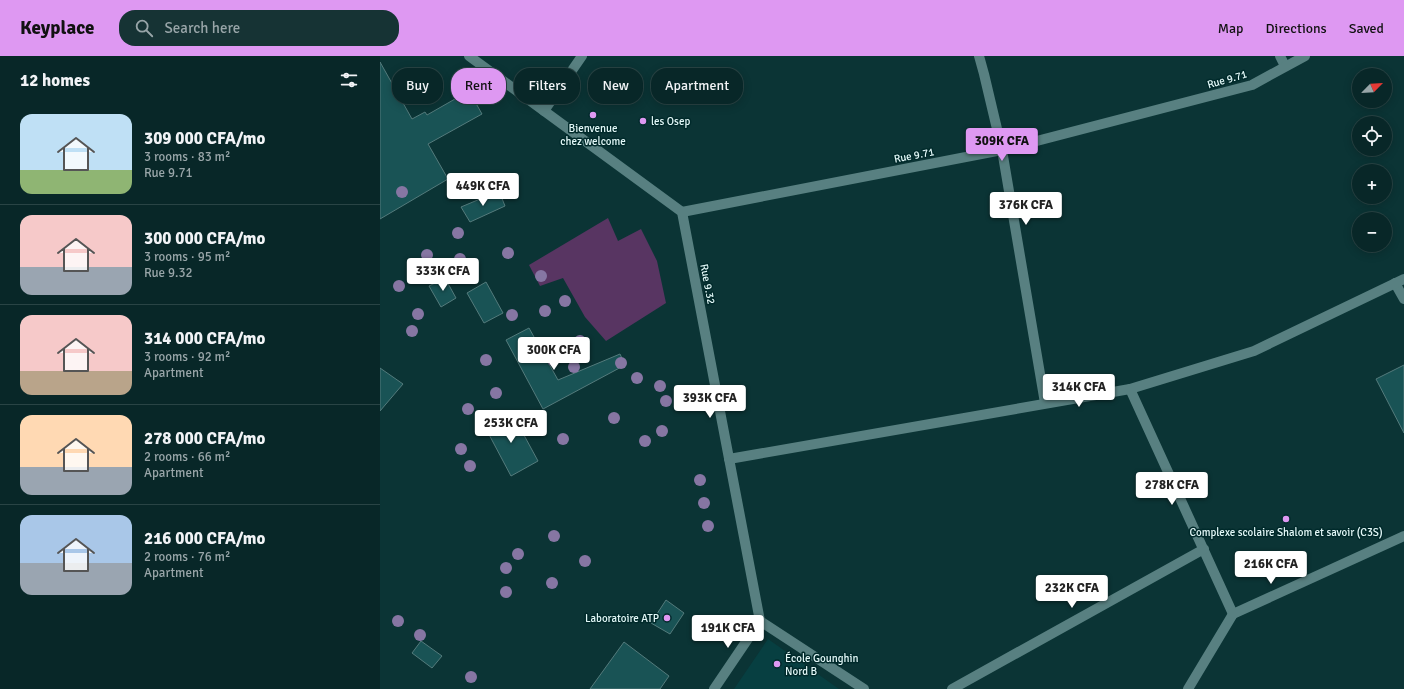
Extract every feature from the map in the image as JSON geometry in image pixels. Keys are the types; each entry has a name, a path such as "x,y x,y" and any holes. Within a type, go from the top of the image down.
{"street":[{"path":"469,56 682,212"},
{"path":"544,111 582,56"},
{"path":"979,56 1002,150 1045,403"},
{"path":"1280,56 1286,66"},
{"name":"Rue 9.71","path":"682,212 1002,150 1252,85 1305,56"},
{"name":"Rue 9.32","path":"682,212 760,621"},
{"path":"729,459 1130,388 1254,350 1400,281 1404,300"},
{"path":"1130,388 1233,614"},
{"path":"1188,689 1233,614 1404,536"},
{"path":"952,689 1204,549"},
{"path":"714,689 760,621 864,689"}],"shaded area":[{"path":"608,218 618,241 641,229 657,261 666,303 606,341 585,317 563,278 540,286 529,265"},
{"name":"École Gounghin Nord B","path":"768,639 839,689 734,689"}],"building":[{"path":"380,62 392,83 392,104 404,104 412,119 425,112 427,115 451,101 451,104 476,104 482,114 428,144 448,179 380,219"},
{"path":"499,191 505,206 470,222 461,207"},
{"path":"445,278 456,298 441,307 429,286"},
{"path":"486,282 503,313 484,323 467,293"},
{"path":"529,328 558,380 620,354 625,365 543,409 506,340"},
{"path":"1404,365 1404,433 1376,379"},
{"path":"380,368 403,384 380,411"},
{"path":"512,413 538,461 511,476 485,427"},
{"name":"Laboratoire ATP","path":"666,600 684,613 670,634 651,623"},
{"path":"421,641 442,656 432,668 412,653"},
{"path":"624,642 669,676 660,689 590,689"}],"place":[{"name":"Bienvenue chez welcome","path":"593,115"},
{"name":"les Osep","path":"643,121"},
{"name":"Complexe scolaire Shalom et savoir (C3S)","path":"1286,519"},
{"name":"Laboratoire ATP","path":"667,618"},
{"name":"École Gounghin Nord B","path":"777,664"}]}
